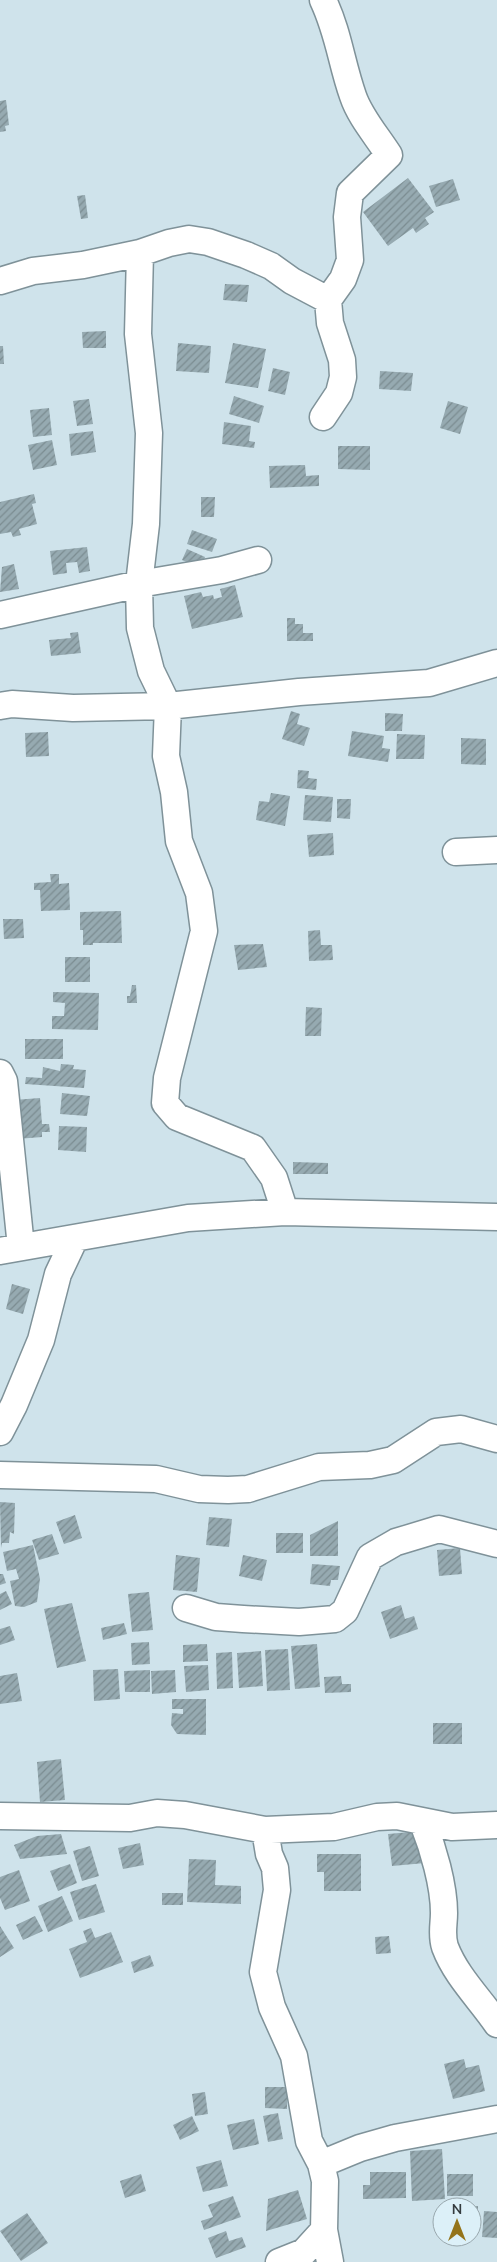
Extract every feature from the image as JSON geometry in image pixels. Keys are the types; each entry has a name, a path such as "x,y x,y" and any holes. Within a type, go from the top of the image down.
{"street":[{"path":"323,0 336,28 353,96 361,113 389,155 350,193 347,217 350,260 343,279 328,300 330,323 342,360 343,377 339,393 323,417"},
{"path":"0,281 33,271 83,265 140,253 169,243 189,239 208,242 272,266 292,281 328,300"},
{"path":"140,253 138,334 150,433 146,524 139,584 140,628 151,671 168,706 166,756 174,792 179,842 199,892 204,931 167,1078 165,1103 177,1117 253,1148 274,1178 285,1212"},
{"path":"0,615 139,584 222,570 258,560"},
{"path":"0,706 12,704 74,708 168,706 299,692 429,683 497,663"},
{"path":"456,852 497,850"},
{"path":"0,1073 4,1080 10,1249 188,1218 285,1212 497,1217"},
{"path":"0,1432 14,1406 41,1340 58,1274 75,1238"},
{"path":"0,1475 156,1479 199,1488 228,1490 248,1488 319,1467 370,1465 393,1460 436,1432 461,1429 497,1438"},
{"path":"186,1608 216,1617 243,1620 299,1622 335,1619 345,1611 370,1557 396,1542 439,1529 497,1544"},
{"path":"0,1816 112,1818 157,1813 185,1815 265,1830 334,1827 377,1817 397,1816 423,1823 452,1827 497,1824"},
{"path":"423,1823 431,1843 444,1913 442,1929 444,1946 460,1974 497,2024"},
{"path":"265,1830 269,1854 276,1868 277,1890 272,1933 263,1972 280,2029 294,2056 308,2141 320,2164 326,2181 324,2230 330,2262"},
{"path":"320,2164 360,2148 395,2138 497,2119"},
{"path":"279,2262 304,2252 324,2230"}],"building":[{"path":"6,100 9,125 5,126 6,131 0,132 0,101"},
{"path":"408,178 434,212 425,218 429,224 416,233 413,228 388,246 363,212"},
{"path":"453,179 460,200 436,207 429,186"},
{"path":"85,195 88,218 81,219 77,196"},
{"path":"225,284 249,285 247,302 223,300"},
{"path":"106,331 106,348 83,348 82,332"},
{"path":"178,343 211,346 209,373 176,371"},
{"path":"233,343 266,349 258,388 225,383"},
{"path":"0,346 3,346 4,364 0,364"},
{"path":"273,368 290,372 285,395 268,391"},
{"path":"380,371 413,373 411,391 379,389"},
{"path":"234,396 264,406 259,423 229,414"},
{"path":"89,399 93,424 77,426 73,401"},
{"path":"448,401 468,407 460,434 440,428"},
{"path":"49,408 52,435 33,437 30,410"},
{"path":"224,422 251,426 249,441 255,442 254,448 222,444"},
{"path":"93,431 96,452 71,456 69,434"},
{"path":"52,440 57,465 33,470 28,445"},
{"path":"338,446 370,446 370,470 338,469"},
{"path":"305,465 306,476 319,475 319,486 270,488 269,466"},
{"path":"34,494 36,503 32,504 37,524 19,529 21,535 13,537 11,532 0,534 0,502"},
{"path":"201,497 215,497 214,517 201,517"},
{"path":"192,530 217,539 212,552 187,544"},
{"path":"87,547 90,571 79,573 77,562 66,563 67,573 53,575 50,551"},
{"path":"187,549 205,557 201,568 182,560"},
{"path":"14,564 19,589 0,592 2,567"},
{"path":"235,585 243,617 192,629 184,596 201,592 203,597 213,595 214,599 222,597 220,589"},
{"path":"287,618 295,618 295,624 303,624 303,633 313,633 313,641 287,641"},
{"path":"78,632 81,653 51,656 49,640 71,638 70,633"},
{"path":"291,711 300,714 297,724 310,728 304,746 282,739"},
{"path":"385,713 403,714 402,731 385,731"},
{"path":"352,731 384,736 382,748 390,749 388,762 348,756"},
{"path":"48,732 49,756 26,757 25,733"},
{"path":"397,734 425,735 424,759 396,759"},
{"path":"461,738 486,739 486,765 461,764"},
{"path":"298,770 309,771 308,778 317,779 316,790 297,788"},
{"path":"271,793 290,796 285,826 256,820 259,801 269,802"},
{"path":"305,795 333,797 331,822 303,820"},
{"path":"337,799 351,799 350,819 337,818"},
{"path":"333,833 334,855 309,857 307,835"},
{"path":"50,874 59,874 59,884 69,883 70,910 41,911 40,890 34,890 34,883 51,882"},
{"path":"121,911 122,943 83,945 83,930 80,930 80,912"},
{"path":"3,919 23,919 24,938 4,939"},
{"path":"320,930 321,945 332,945 333,960 309,961 308,931"},
{"path":"263,944 267,967 238,970 234,945"},
{"path":"65,957 90,957 90,982 65,982"},
{"path":"132,985 136,985 137,1003 127,1003 127,996 130,996"},
{"path":"53,992 99,993 98,1030 52,1029 52,1016 64,1016 65,1003 53,1002"},
{"path":"306,1007 322,1008 321,1036 305,1036"},
{"path":"25,1039 63,1039 63,1059 25,1059"},
{"path":"61,1064 74,1065 73,1069 86,1070 84,1088 25,1084 26,1077 42,1078 43,1067 60,1071"},
{"path":"62,1093 90,1096 87,1116 60,1114"},
{"path":"40,1098 42,1124 49,1124 50,1132 42,1132 42,1137 17,1139 14,1100"},
{"path":"59,1126 87,1127 86,1152 58,1150"},
{"path":"293,1162 328,1163 328,1174 293,1174"},
{"path":"12,1284 30,1289 23,1314 6,1309"},
{"path":"0,1502 15,1503 14,1534 10,1532 9,1543 2,1543 1,1548"},
{"path":"75,1515 82,1538 64,1544 56,1522"},
{"path":"209,1517 232,1519 229,1547 206,1545"},
{"path":"338,1521 338,1556 310,1556 310,1535"},
{"path":"276,1533 303,1533 303,1553 276,1553"},
{"path":"52,1534 59,1554 39,1560 32,1540"},
{"path":"33,1545 40,1579 37,1602 24,1607 15,1606 10,1581 19,1579 16,1569 7,1571 3,1552"},
{"path":"460,1548 462,1574 439,1576 437,1550"},
{"path":"176,1555 200,1558 197,1592 173,1590"},
{"path":"243,1555 267,1560 262,1581 239,1576"},
{"path":"312,1564 340,1566 338,1580 331,1580 330,1586 310,1584"},
{"path":"0,1574 3,1574 6,1583 0,1585"},
{"path":"6,1591 12,1604 0,1610 0,1594"},
{"path":"149,1592 153,1630 132,1632 128,1594"},
{"path":"72,1603 86,1661 57,1668 44,1609"},
{"path":"401,1605 405,1619 414,1616 418,1629 390,1639 381,1612"},
{"path":"124,1623 127,1634 103,1640 101,1628"},
{"path":"10,1626 15,1640 0,1645 0,1629"},
{"path":"149,1642 150,1664 132,1665 131,1643"},
{"path":"207,1644 208,1661 183,1662 183,1645"},
{"path":"317,1644 320,1687 295,1689 291,1646"},
{"path":"288,1649 290,1690 267,1691 265,1650"},
{"path":"261,1651 263,1686 239,1688 237,1653"},
{"path":"232,1652 233,1688 217,1689 216,1653"},
{"path":"208,1665 209,1690 186,1692 184,1666"},
{"path":"118,1669 120,1699 94,1701 93,1670"},
{"path":"150,1670 150,1692 125,1692 124,1671"},
{"path":"175,1670 176,1692 152,1694 151,1671"},
{"path":"17,1673 22,1701 0,1704 0,1676"},
{"path":"341,1676 342,1684 351,1684 351,1692 325,1693 324,1677"},
{"path":"172,1699 206,1699 206,1735 177,1734 171,1725 172,1713 183,1714 183,1709 172,1709"},
{"path":"433,1723 462,1723 462,1744 433,1744"},
{"path":"61,1759 65,1800 40,1802 37,1762"},
{"path":"422,1831 425,1863 392,1866 388,1834"},
{"path":"61,1834 67,1854 20,1859 14,1845 37,1836"},
{"path":"140,1843 144,1865 123,1869 118,1848"},
{"path":"90,1846 99,1876 82,1881 73,1851"},
{"path":"317,1854 361,1854 361,1891 324,1891 324,1872 317,1872"},
{"path":"189,1859 216,1860 215,1885 241,1886 241,1904 187,1902"},
{"path":"70,1864 77,1883 58,1891 50,1871"},
{"path":"19,1870 30,1901 5,1910 0,1898 0,1877"},
{"path":"96,1884 105,1912 79,1920 70,1892"},
{"path":"162,1893 183,1893 183,1905 162,1905"},
{"path":"62,1896 73,1921 48,1932 38,1906"},
{"path":"35,1916 43,1931 23,1940 16,1925"},
{"path":"0,1926 14,1948 0,1957"},
{"path":"91,1928 95,1938 111,1932 123,1962 80,1978 69,1949 87,1942 83,1931"},
{"path":"389,1936 391,1953 376,1954 375,1937"},
{"path":"150,1955 154,1966 134,1973 131,1962"},
{"path":"464,2059 466,2068 479,2065 485,2091 453,2099 444,2064"},
{"path":"265,2087 287,2087 287,2109 265,2108"},
{"path":"205,2092 208,2114 195,2116 192,2094"},
{"path":"278,2113 283,2139 268,2142 263,2116"},
{"path":"192,2116 199,2131 180,2140 173,2125"},
{"path":"254,2119 259,2144 233,2150 227,2125"},
{"path":"442,2149 445,2197 432,2197 432,2200 412,2201 410,2151"},
{"path":"221,2160 228,2186 203,2192 196,2167"},
{"path":"370,2172 406,2172 406,2198 363,2199 363,2185 370,2185"},
{"path":"141,2174 146,2191 125,2198 120,2181"},
{"path":"447,2174 473,2174 473,2196 447,2196"},
{"path":"298,2190 307,2219 266,2231 268,2199"},
{"path":"233,2196 241,2217 204,2230 201,2221 213,2217 208,2205"},
{"path":"484,2211 497,2212 497,2238 482,2237"},
{"path":"27,2213 48,2243 21,2261 0,2231"},
{"path":"226,2231 229,2241 242,2237 246,2247 216,2258 208,2238"}]}
